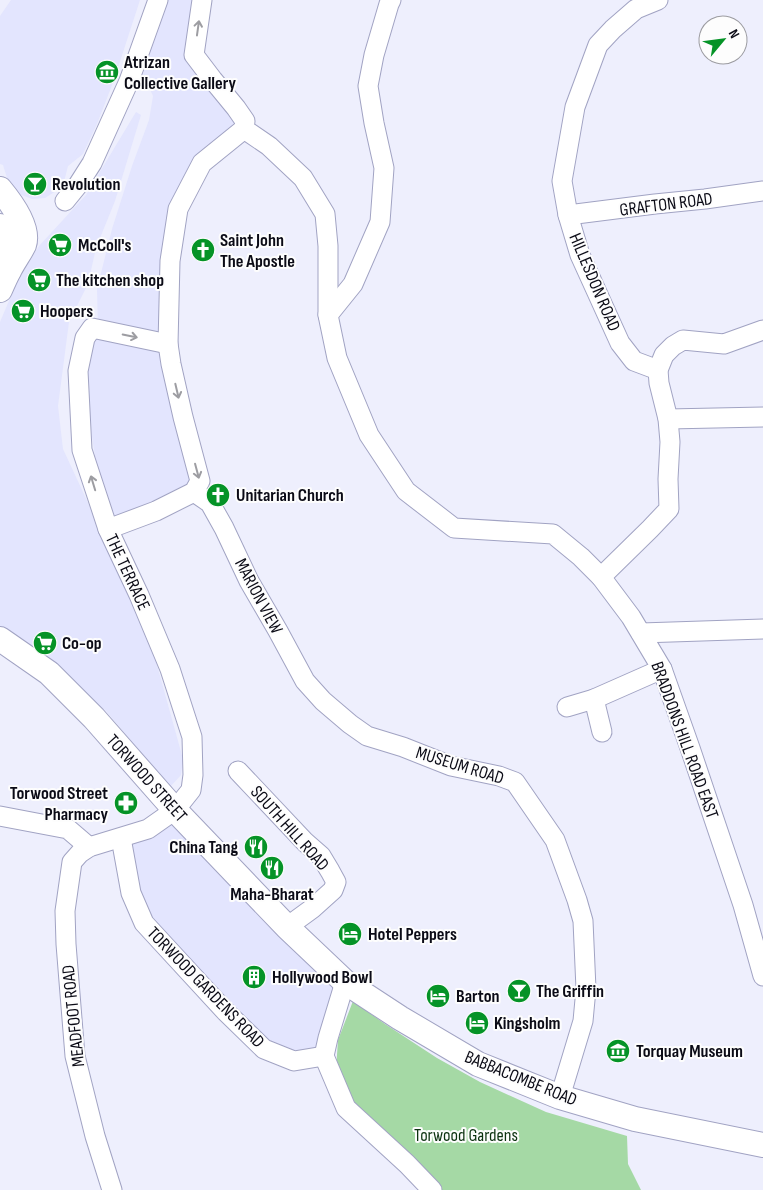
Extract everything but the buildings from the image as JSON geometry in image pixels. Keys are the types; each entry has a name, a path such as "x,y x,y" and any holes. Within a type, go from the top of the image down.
{"main road":[{"path":"0,189 13,206 25,235 24,244 4,281"},
{"path":"0,227 4,281"},
{"name":"TORWOOD STREET","path":"0,639 56,679 94,718 175,810 287,927"},
{"name":"BABBACOMBE ROAD","path":"287,927 345,982 400,1018 478,1064 560,1097 634,1119 763,1145"}],"street":[{"path":"65,201 78,186 92,163 129,81 158,0"},
{"path":"108,529 156,511 194,492 200,481 183,417 168,344 170,261 178,209 202,163 244,129 245,121 194,55 202,0"},
{"path":"328,315 353,284 380,222 384,168 368,86 374,55 391,0"},
{"name":"HILLESDON ROAD","path":"658,0 636,9 598,45 575,107 562,181 568,215 580,255 620,343 634,361 658,370"},
{"name":"BRADDONS HILL ROAD EAST","path":"244,129 269,146 303,178 325,214 328,246 328,315 337,358 369,435 406,491 454,528 553,534 581,557 601,577 641,633 662,669 740,896 763,976"},
{"name":"GRAFTON ROAD","path":"568,215 763,191"},
{"name":"THE TERRACE","path":"89,847 148,829 175,810 191,790 193,775 192,738 170,669 139,595 108,529 82,450 80,427 78,371 84,338 92,328 168,344"},
{"path":"601,577 669,509 670,442 668,419 659,383 658,370 664,355 683,340 724,344 763,330"},
{"path":"668,419 763,417"},
{"name":"MARION VIEW","path":"194,492 210,503 249,581 305,681 323,702"},
{"path":"641,633 763,629"},
{"path":"567,707 594,699 662,669"},
{"path":"594,699 602,732"},
{"name":"MUSEUM ROAD","path":"323,702 367,736 403,747 451,766 499,776 515,782 555,840 583,921 586,989 583,1021 560,1097"},
{"name":"SOUTH HILL ROAD","path":"238,770 305,842 321,856 336,882 333,890 287,927"},
{"path":"0,817 68,829 89,847"},
{"name":"TORWOOD GARDENS ROAD","path":"121,838 131,893 144,923 226,1012 264,1049 294,1061 324,1056"},
{"name":"MEADFOOT ROAD","path":"89,847 72,862 65,911 66,944 75,1056 95,1136 112,1190"},
{"path":"345,982 324,1056 346,1108 407,1164 432,1190"}],"shaded area":[{"path":"11,0 140,0 114,80 83,154 68,166 64,182 56,191 45,198 32,199 19,194 8,181 3,165 0,164 0,16"},
{"path":"167,0 197,0 190,60 239,119 228,139 200,160 162,294 194,477 187,487 153,504 114,518 99,482 82,382 98,330 97,289 112,229 149,120 153,96 143,74 155,32"},
{"path":"136,112 141,115 115,201 96,248 88,284 69,322 58,406 63,449 155,647 157,665 183,759 181,775 170,787 106,711 58,671 0,630 0,322 16,284 39,246 86,195"},
{"path":"175,810 345,982 324,1056 264,1049 144,923 121,838"}],"green space":[{"name":"Torwood Gardens","path":"353,1001 437,1058 480,1082 546,1112 627,1136 628,1164 641,1190 442,1190 418,1163 352,1103 336,1070 338,1040"}],"place":[{"name":"Atrizan Collective Gallery","path":"107,72"},
{"name":"Revolution","path":"35,184"},
{"name":"McColl's","path":"60,245"},
{"name":"Saint John The Apostle","path":"203,250"},
{"name":"The kitchen shop","path":"39,280"},
{"name":"Hoopers","path":"23,311"},
{"name":"Unitarian Church","path":"218,495"},
{"name":"Co-op","path":"45,643"},
{"name":"Torwood Street Pharmacy","path":"126,803"},
{"name":"China Tang","path":"256,847"},
{"name":"Maha-Bharat","path":"272,868"},
{"name":"Hotel Peppers","path":"350,934"},
{"name":"Hollywood Bowl","path":"254,977"},
{"name":"The Griffin","path":"519,991"},
{"name":"Barton","path":"438,996"},
{"name":"Kingsholm","path":"477,1023"},
{"name":"Torquay Museum","path":"618,1051"}]}
